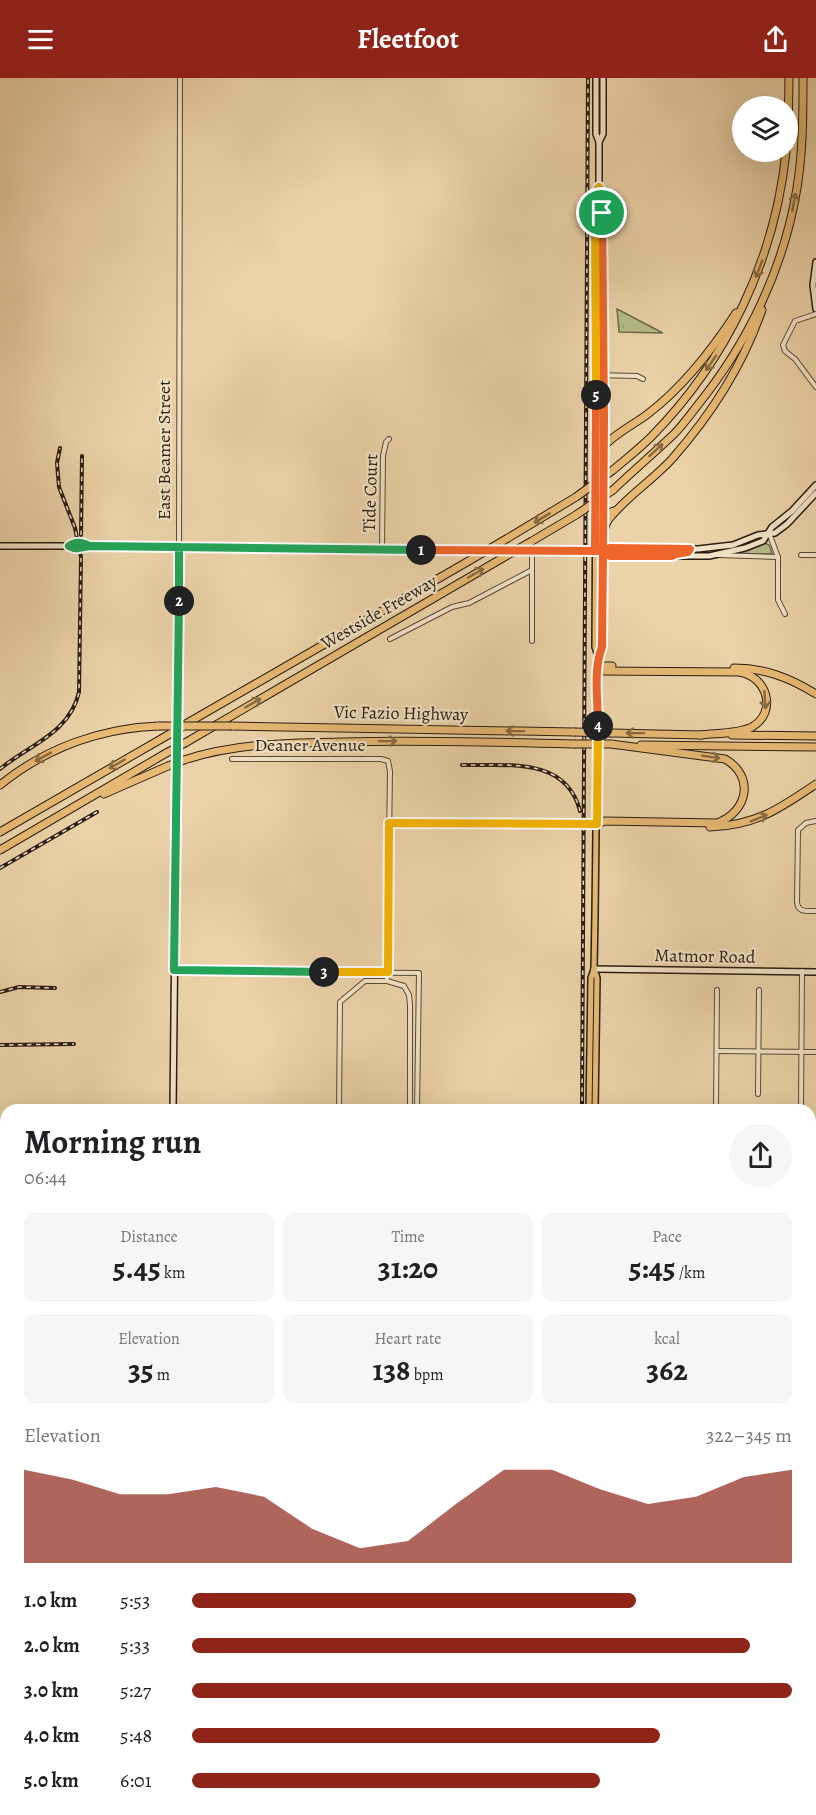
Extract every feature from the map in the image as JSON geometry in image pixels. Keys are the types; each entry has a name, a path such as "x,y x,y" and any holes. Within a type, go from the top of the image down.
{"highway":[{"path":"789,78 789,96"},
{"name":"Westside Freeway","path":"0,850 576,515 613,490 675,433 716,383 751,324 779,259 794,205 800,163 803,133 803,78"},
{"name":"Westside Freeway","path":"0,832 576,497 651,438 688,395 723,346 749,293 775,217 784,162"},
{"path":"603,536 607,522 670,461 718,399 735,372 752,337 779,259"},
{"path":"596,461 604,445 649,413 677,388 719,339 749,293"},
{"path":"596,474 600,481 600,511 603,515 619,509"},
{"path":"598,668 752,669 785,677 816,694"},
{"path":"598,668 740,672 755,678 762,684 767,701 763,717 758,723 743,730 700,735"},
{"name":"Vic Fazio Highway","path":"0,785 63,746 96,735 133,727 232,726 816,736"},
{"name":"Vic Fazio Highway","path":"71,808 168,765 224,749 271,743 429,740 816,747"},
{"path":"597,824 605,821 717,823 737,811 743,798 744,789 740,775 735,767 725,759 611,744"},
{"path":"597,824 710,827 745,823 772,812 816,784"}],"main road":[{"path":"598,656 602,647 604,445"},
{"path":"589,1104 597,824 596,461"},
{"path":"595,610 597,627 602,631"},
{"path":"594,969 597,978 596,1104"}],"street":[{"name":"East Beamer Street","path":"173,1104 179,547 180,78"},
{"path":"596,78 596,134 599,142 599,187 602,193 604,445"},
{"path":"599,142 603,134 603,78"},
{"path":"596,461 595,193 599,187"},
{"path":"816,262 813,285 816,309"},
{"path":"816,314 795,321 783,345 785,351 795,359 816,387"},
{"path":"596,375 637,376 643,379"},
{"name":"Tide Court","path":"382,549 383,456 386,442 389,439"},
{"path":"717,555 763,540 772,527 792,511 816,485"},
{"path":"0,546 532,552 603,551 610,548 690,549 726,546 775,533 787,524 816,492"},
{"path":"769,533 778,557 778,600 785,614"},
{"path":"659,556 660,553 671,552 679,548"},
{"path":"672,556 688,552 690,549"},
{"path":"603,551 610,556 778,557"},
{"path":"532,552 532,641"},
{"path":"801,555 816,555"},
{"path":"390,639 452,607 469,603 532,570"},
{"name":"Deaner Avenue","path":"232,759 381,759 388,761 389,823"},
{"path":"816,821 806,823 798,830 797,897 797,907 802,910 816,911"},
{"path":"387,981 389,823 597,824"},
{"name":"Matmor Road","path":"594,969 816,972"},
{"path":"174,970 419,973 417,1104"},
{"path":"801,1104 802,972"},
{"path":"339,1104 340,1002 365,981 387,981 404,986 409,995 410,1104"},
{"path":"716,1104 717,990"},
{"path":"758,1094 759,990"},
{"path":"717,1051 816,1052"},
{"path":"410,1066 418,1066"}],"green space":[{"path":"617,309 663,333 619,332"},
{"path":"765,543 769,545 772,553 741,554 741,552"}],"railway":[{"path":"582,1104 588,78"},
{"path":"0,769 58,728 67,718 79,692 81,557 75,528 59,487 57,463 60,448"},
{"path":"81,535 82,456"},
{"path":"462,765 515,765 548,773 562,781 573,793 580,811"},
{"path":"0,868 97,812"},
{"path":"0,992 19,987 55,988"},
{"path":"0,1045 74,1044"}],"route":[{"path":"602,213 602,193 599,187 595,193 595,551 603,551 610,556 672,556 686,553 690,549 610,548 603,551 602,647 598,656 597,824 389,823 388,972 174,970 179,547 89,546 84,543 73,543 69,546 73,548 89,546 143,546 532,552 603,551 602,213"}]}
